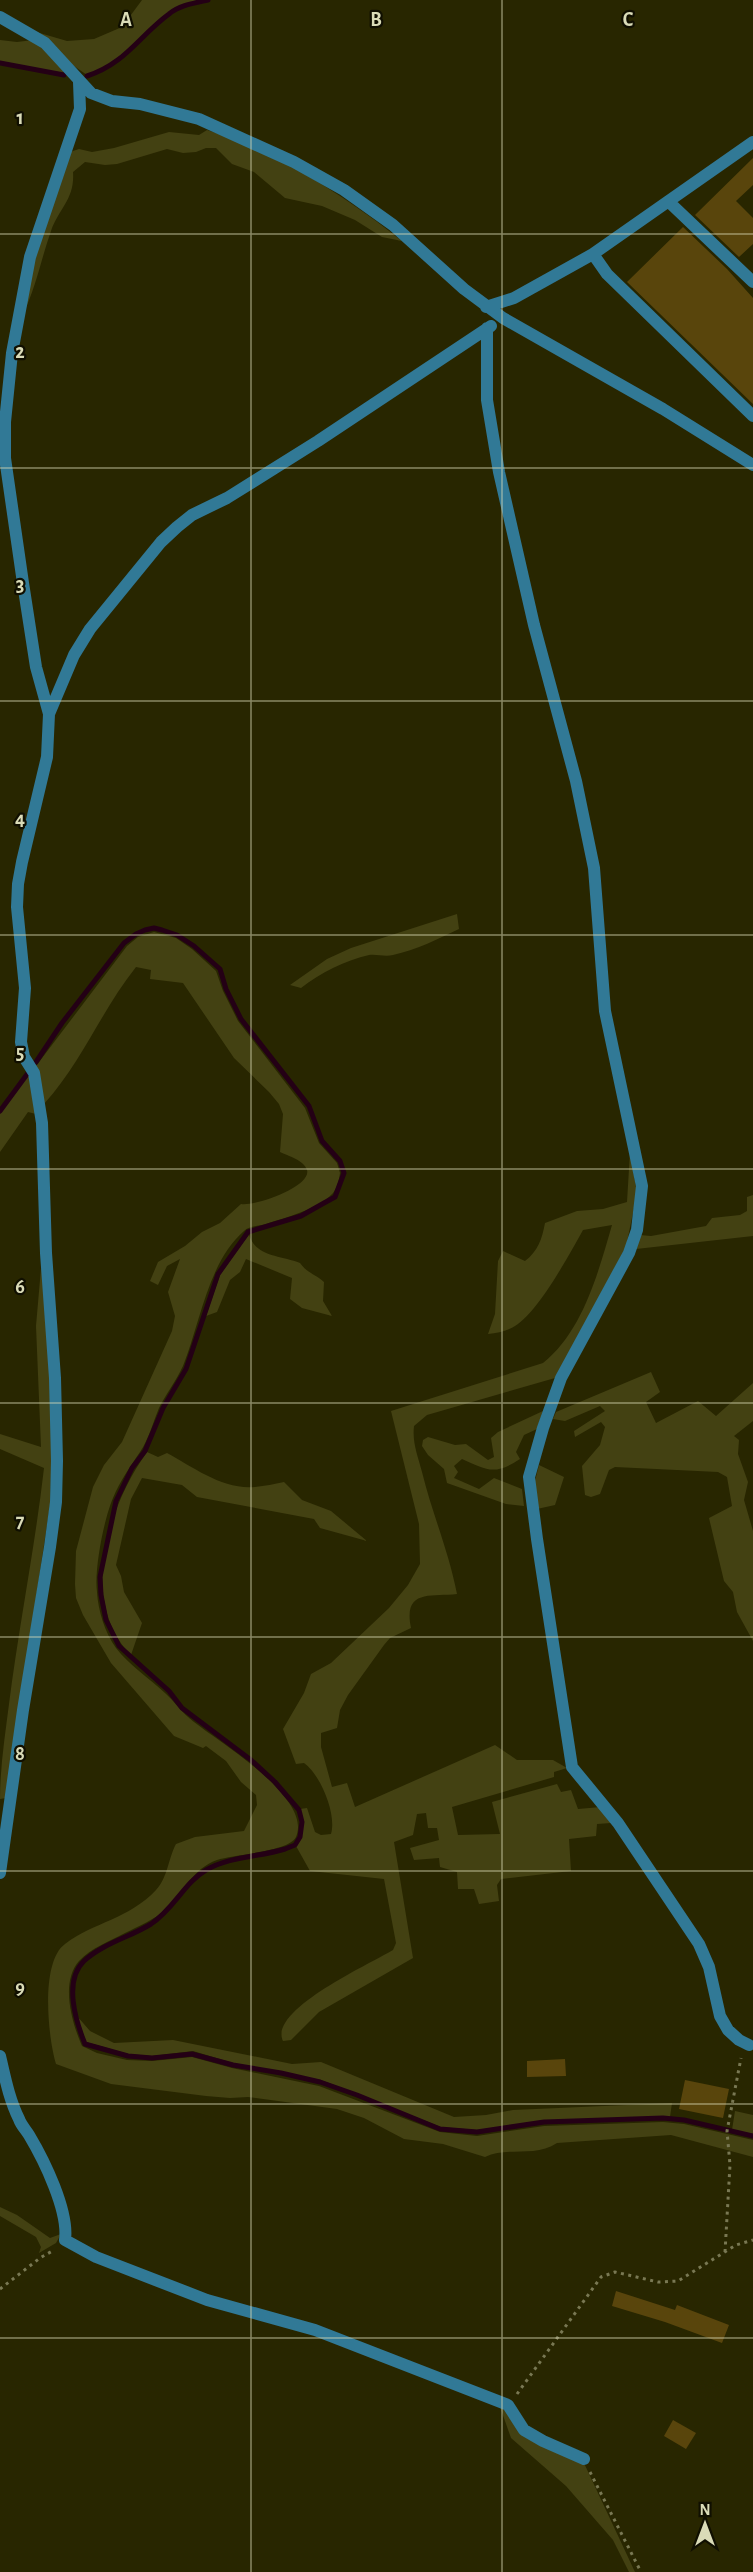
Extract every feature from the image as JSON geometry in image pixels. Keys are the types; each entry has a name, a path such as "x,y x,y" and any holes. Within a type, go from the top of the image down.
{"street":[{"path":"0,17 45,43 90,93 112,101 140,104 199,119 294,162 344,190 378,214 503,318 663,409 753,465"},
{"path":"49,714 36,667 23,583 5,458 5,422 12,352 30,256 80,109 79,82"},
{"path":"486,306 514,298 593,254 753,142"},
{"path":"669,202 753,282"},
{"path":"593,254 607,274 753,416"},
{"path":"0,1873 5,1801 56,1502 56,1378 46,1253 42,1123 34,1073 24,1057 21,1042 25,988 17,908 22,862 47,757 49,714 64,674 90,629 161,542 177,527 192,515 227,498 318,441 503,318"},
{"path":"487,328 487,400 495,448 522,575 584,814 598,897 605,1011 642,1186 637,1230 629,1253 561,1378 543,1428 529,1477 537,1539 573,1767 618,1823 699,1944 709,1967 720,2016 728,2030 745,2043"},
{"path":"0,2056 19,2121 47,2171 60,2207 66,2230 64,2240 96,2257 207,2300 315,2330 508,2405 524,2430 584,2459"}],"path":[{"path":"725,2252 730,2165 727,2131 745,2043"},
{"path":"0,2289 64,2240"},
{"path":"508,2405 601,2277 615,2272 658,2282 678,2281 725,2252 753,2240"},
{"path":"584,2459 641,2572"}],"shaded area":[{"path":"142,0 202,0 172,10 121,56 100,70 87,75 33,31 67,41 94,39 122,27"},
{"path":"0,40 17,42 33,40 61,63 64,74 0,61"},
{"path":"207,130 258,150 309,177 358,208 402,241 382,237 355,220 322,206 285,198 254,172 232,164 216,148 183,153 167,149 117,164 85,162 73,172 72,189 54,223 23,314 36,253 70,152 79,149 92,152 114,148 169,132 199,135"},
{"path":"457,914 459,929 427,944 393,955 360,957 316,977 301,988 290,985 327,959 351,948"},
{"path":"154,932 176,938 216,971 238,1021 305,1108 319,1143 337,1163 340,1173 335,1190 325,1200 300,1212 246,1229 222,1259 206,1294 183,1366 159,1408 143,1447 113,1498 103,1531 96,1582 105,1628 116,1648 133,1666 169,1696 190,1719 261,1772 278,1789 291,1805 298,1822 296,1837 283,1846 225,1858 208,1864 161,1913 84,1956 73,1970 69,1991 72,2015 82,2046 97,2053 127,2060 152,2061 192,2057 232,2068 319,2086 440,2132 477,2136 544,2126 663,2122 684,2124 753,2140 753,2157 671,2135 557,2143 540,2150 503,2152 485,2157 443,2144 404,2139 364,2118 337,2109 248,2097 206,2096 111,2084 56,2064 48,2001 52,1967 57,1953 76,1937 146,1900 160,1885 176,1844 195,1837 244,1831 257,1805 256,1795 241,1782 226,1761 206,1746 203,1748 174,1736 111,1663 83,1615 76,1598 76,1551 93,1487 104,1465 122,1442 172,1331 175,1316 168,1292 180,1259 167,1266 158,1285 150,1281 158,1262 185,1246 202,1232 220,1223 241,1204 268,1199 291,1189 306,1176 307,1170 299,1161 280,1152 283,1114 279,1104 234,1058 183,983 150,979 151,970 136,967 112,1001 81,1054 44,1104 36,1066 127,946 138,937"},
{"path":"30,1072 36,1114 28,1112 0,1152 0,1114"},
{"path":"630,1152 637,1193 626,1247 555,1378 427,1415 414,1426 416,1449 457,1594 428,1596 415,1601 411,1607 411,1628 390,1638 384,1645 348,1695 340,1710 337,1728 321,1733 321,1747 332,1787 347,1783 355,1807 495,1745 517,1760 553,1760 567,1768 554,1772 554,1777 452,1807 458,1835 500,1834 492,1802 557,1784 561,1792 571,1790 578,1809 601,1807 611,1823 597,1824 596,1836 569,1839 571,1871 501,1879 497,1885 499,1901 479,1904 474,1889 458,1889 457,1872 440,1867 439,1858 414,1860 410,1848 439,1840 437,1828 428,1828 426,1813 417,1814 413,1835 394,1842 413,1958 319,2012 291,2040 283,2041 282,2029 305,2002 393,1950 396,1943 384,1879 310,1871 296,1846 303,1828 300,1809 307,1808 315,1832 321,1835 331,1834 332,1816 326,1795 316,1776 304,1763 296,1764 283,1729 304,1693 311,1674 331,1663 389,1608 408,1585 420,1564 419,1524 391,1411 543,1363 557,1350 569,1335 587,1300 612,1225 583,1230 553,1282 524,1319 512,1328 488,1334 495,1314 498,1261 503,1251 525,1261 539,1244 545,1223 577,1211 603,1209 627,1202"},
{"path":"753,1195 753,1236 636,1249 640,1235 651,1236 706,1226 712,1218 740,1215 747,1211 747,1197"},
{"path":"249,1234 252,1242 262,1251 300,1263 324,1282 323,1301 332,1316 302,1308 290,1299 292,1278 246,1259 240,1272 230,1280 217,1312 206,1316 220,1275"},
{"path":"42,1257 50,1354 52,1446 50,1505 6,1798 0,1799 9,1704 44,1468 0,1449 0,1434 41,1447 36,1326"},
{"path":"651,1372 660,1392 646,1402 656,1423 698,1401 716,1416 753,1383 753,1421 734,1436 739,1440 738,1454 748,1482 744,1500 753,1531 753,1641 737,1612 733,1592 724,1581 709,1518 732,1506 727,1477 718,1472 615,1467 609,1470 600,1494 591,1497 585,1495 582,1466 600,1445 605,1427 601,1422 575,1437 574,1431 605,1411 600,1406 565,1421 553,1419 556,1412"},
{"path":"543,1411 537,1429 524,1435 516,1452 520,1459 503,1468 491,1470 462,1459 454,1466 458,1472 454,1478 479,1489 494,1478 522,1489 524,1506 506,1504 447,1483 444,1469 428,1455 422,1446 423,1440 428,1437 455,1445 466,1444 488,1460 494,1457 491,1438 498,1432"},
{"path":"147,1452 158,1457 167,1453 231,1485 255,1487 284,1482 302,1500 331,1511 367,1541 320,1528 314,1519 197,1497 182,1485 142,1478 131,1499 116,1565 124,1592 142,1623 131,1655 115,1633 106,1608 102,1581 104,1553 121,1499"},
{"path":"539,1465 564,1477 555,1505 537,1509 535,1481"},
{"path":"77,2016 90,2031 114,2043 173,2040 292,2064 321,2062 454,2117 513,2110 672,2103 670,2117 544,2121 477,2130 441,2127 321,2080 233,2063 193,2051 152,2056 128,2054 86,2042"},
{"path":"735,2111 753,2115 753,2134 732,2130"},
{"path":"0,2207 17,2215 50,2238 61,2234 56,2243 39,2253 41,2247 36,2237 0,2216"},
{"path":"499,2404 506,2407 522,2432 583,2461 635,2572 629,2572 613,2540 566,2486 511,2438"}],"building":[{"path":"753,158 753,185 736,201 753,218 753,244 739,257 695,215"},
{"path":"683,227 727,269 753,298 753,404 627,282"},
{"path":"565,2059 566,2076 527,2077 527,2061"},
{"path":"685,2080 729,2089 723,2118 679,2109"},
{"path":"616,2291 675,2310 677,2305 729,2325 722,2343 612,2306"},
{"path":"673,2420 696,2433 686,2449 664,2436"}],"waterway":[{"path":"87,76 100,71 122,57 158,22 173,11 208,0"},
{"path":"0,63 64,75"},
{"path":"36,1062 62,1023 124,943 136,934 154,928 177,935 194,946 220,969 226,989 241,1019 309,1106 322,1141 340,1161 344,1173 335,1197 301,1216 248,1232 218,1274 186,1369 163,1408 145,1451 132,1468 116,1501 100,1577 106,1620 119,1646 169,1691 182,1708 251,1760 275,1782 299,1810 302,1822 300,1837 295,1845 285,1849 235,1859 206,1870 198,1875 166,1911 151,1924 108,1945 84,1961 74,1979 73,2002 85,2044 128,2056 152,2058 192,2054 233,2065 320,2082 440,2129 477,2132 544,2122 663,2118 684,2120 753,2136"},
{"path":"0,1111 28,1073"}]}
